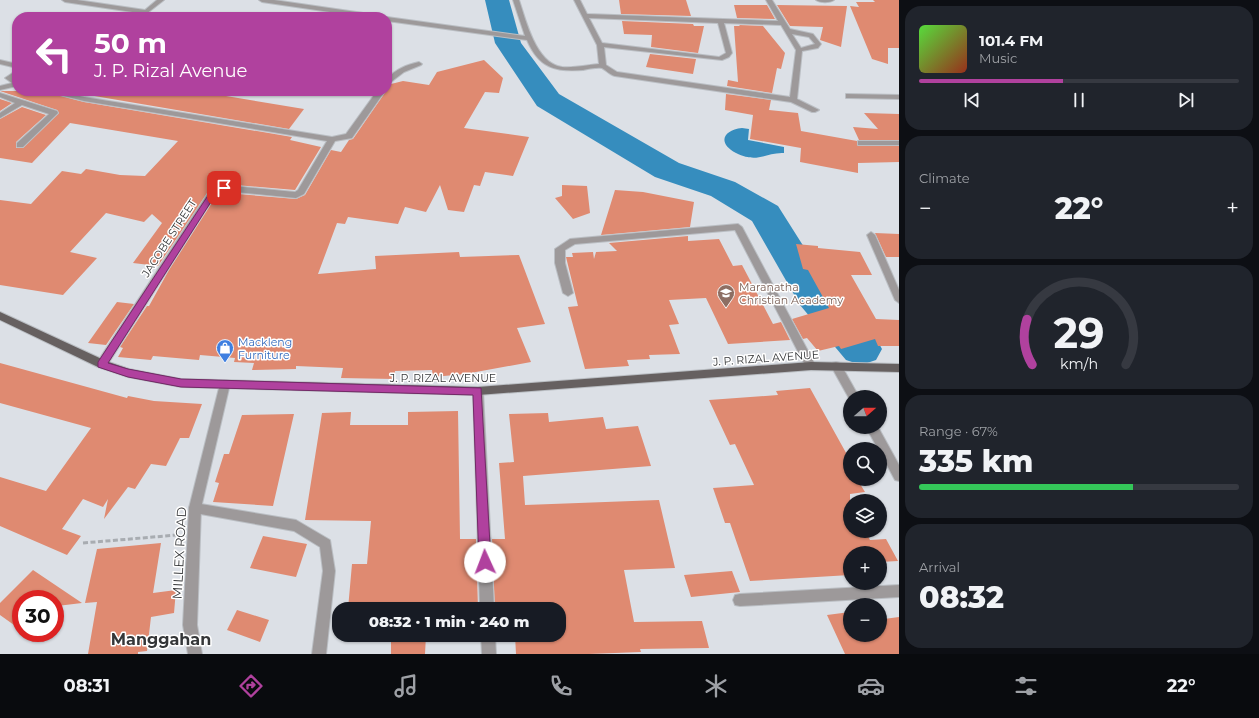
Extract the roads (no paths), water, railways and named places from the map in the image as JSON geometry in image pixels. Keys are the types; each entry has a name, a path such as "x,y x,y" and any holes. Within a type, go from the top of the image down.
{"main road":[{"name":"J. P. RIZAL AVENUE","path":"0,316 102,364 128,373 181,383 478,391 811,366 899,368"}],"street":[{"path":"65,0 146,12 161,0"},
{"path":"262,0 343,12"},
{"path":"516,0 529,38 540,58 546,63 555,67 562,69 603,66 615,74 624,76 792,100 815,110"},
{"path":"577,0 600,45 603,66"},
{"path":"769,0 781,23 788,31 799,50 792,100"},
{"path":"819,0 831,0"},
{"path":"585,16 781,23"},
{"path":"392,19 529,38"},
{"path":"600,45 720,59 728,54 721,22"},
{"path":"788,31 811,35 818,44 816,47 799,50"},
{"path":"0,62 12,65"},
{"path":"392,77 407,66 419,64"},
{"path":"0,88 12,85"},
{"path":"0,95 54,113 20,145"},
{"path":"70,96 332,138 349,136 377,96"},
{"path":"849,96 899,97"},
{"path":"0,116 21,102"},
{"name":"JACOBE STREET","path":"102,364 213,192 224,188 296,195 301,192 332,138"},
{"path":"861,143 899,143"},
{"path":"568,293 560,264 560,249 565,244 573,241 738,227 811,366"},
{"path":"836,366 850,390"},
{"name":"MILLEX ROAD","path":"195,654 190,625 195,508 225,384"},
{"path":"478,391 487,602"},
{"path":"876,434 899,476"},
{"path":"195,508 296,526 326,544 329,571 319,654"},
{"path":"740,600 899,591"},
{"path":"488,642 488,654"}],"lane":[{"path":"871,235 899,300"}],"water":[{"path":"742,128 749,129 748,140 784,147 784,153 750,158 736,153 726,145 725,138 730,131"}],"waterway":[{"path":"497,0 508,43 548,100 667,170 723,189 765,214 814,295 861,349"}],"place":[{"name":"Maranatha Christian Academy","path":"726,308"},
{"name":"Mackleng Furniture","path":"225,363"}],"district":[{"name":"Manggahan","path":"161,639"}]}
